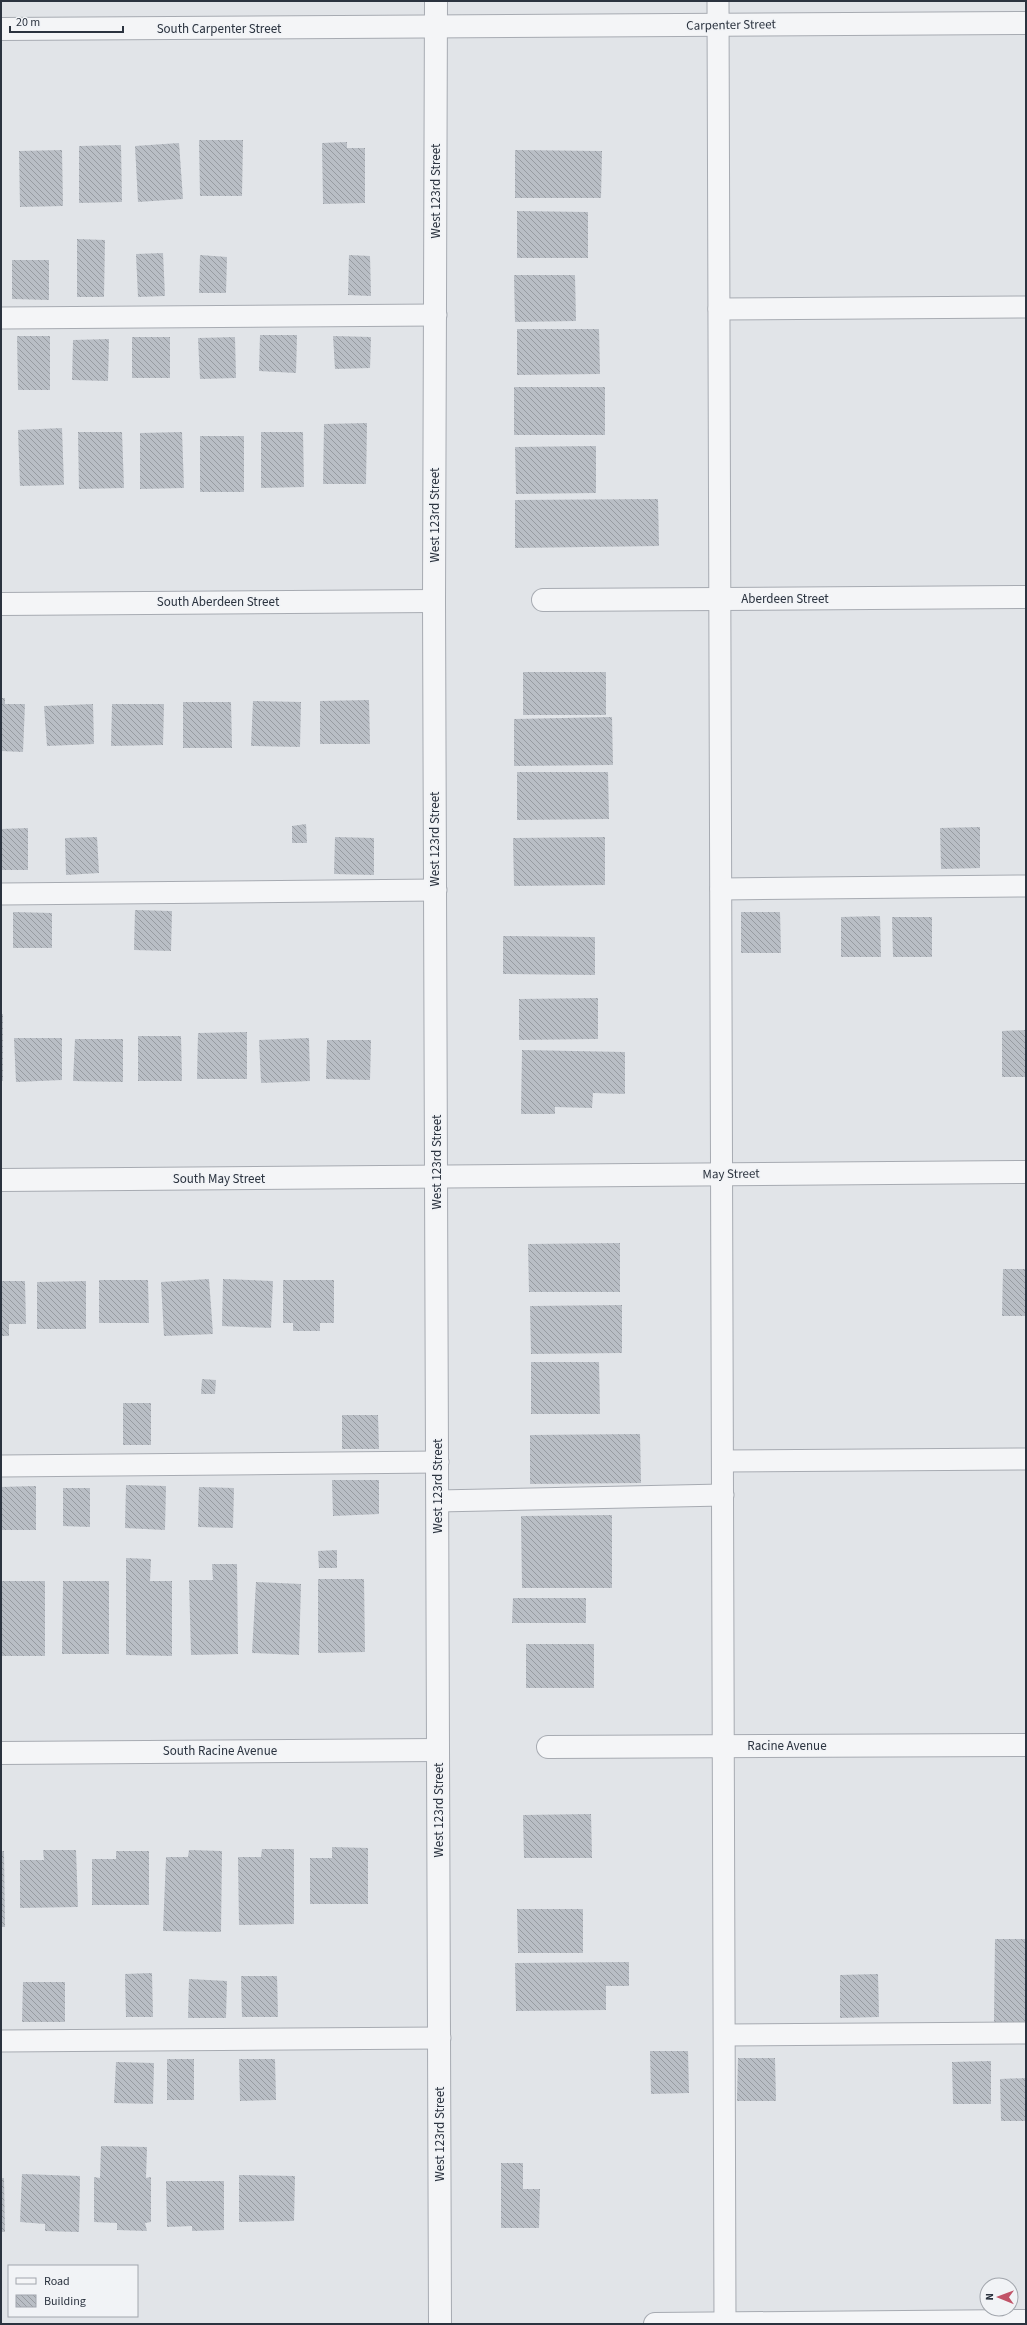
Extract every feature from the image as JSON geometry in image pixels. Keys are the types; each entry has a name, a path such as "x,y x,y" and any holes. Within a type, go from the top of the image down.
{"street":[{"name":"West 123rd Street","path":"436,1 434,601 440,2324"},
{"name":"Carpenter Street","path":"436,28 1026,23"},
{"name":"South Carpenter Street","path":"1,29 436,28"},
{"name":"Aberdeen Street","path":"543,600 1026,597"},
{"name":"South Aberdeen Street","path":"1,604 434,601"},
{"name":"May Street","path":"437,1177 1026,1172"},
{"name":"South May Street","path":"1,1180 437,1177"},
{"name":"Racine Avenue","path":"548,1747 1026,1745"},
{"name":"South Racine Avenue","path":"1,1753 438,1750"},
{"path":"655,2324 1026,2321"}],"lane":[{"path":"718,1 725,2324"},
{"path":"719,309 1026,307"},
{"path":"1,318 436,315"},
{"path":"721,889 1026,886"},
{"path":"1,894 436,890"},
{"path":"723,1461 1026,1459"},
{"path":"1,1466 438,1462"},
{"path":"438,1501 723,1495"},
{"path":"725,2035 1026,2033"},
{"path":"1,2041 440,2038"}],"building":[{"path":"199,140 243,140 242,196 200,196"},
{"path":"347,142 347,148 365,148 365,203 323,204 322,143"},
{"path":"179,143 183,199 138,202 135,146"},
{"path":"121,145 122,202 79,203 79,146"},
{"path":"62,150 63,206 20,207 19,151"},
{"path":"515,150 602,151 601,198 515,198"},
{"path":"517,211 588,212 588,258 517,258"},
{"path":"77,239 105,240 104,297 77,297"},
{"path":"163,253 165,296 138,297 136,254"},
{"path":"200,255 227,257 226,293 199,293"},
{"path":"349,255 370,256 371,296 348,295"},
{"path":"12,260 49,260 49,300 12,299"},
{"path":"514,275 575,275 576,321 515,322"},
{"path":"517,329 599,329 600,374 517,375"},
{"path":"260,335 297,335 296,373 259,371"},
{"path":"17,336 50,336 50,390 18,390"},
{"path":"333,336 371,337 370,368 335,369"},
{"path":"132,337 170,337 170,378 132,378"},
{"path":"235,337 236,378 200,379 198,338"},
{"path":"109,339 108,381 72,380 73,340"},
{"path":"514,387 605,387 605,435 514,435"},
{"path":"367,423 366,484 323,484 324,424"},
{"path":"62,428 64,485 20,486 18,430"},
{"path":"78,432 122,432 124,488 79,489"},
{"path":"182,432 184,488 140,489 140,433"},
{"path":"261,432 303,432 304,487 261,488"},
{"path":"200,436 244,436 244,492 200,492"},
{"path":"596,446 596,493 516,494 515,447"},
{"path":"658,499 659,546 515,548 515,500"},
{"path":"523,672 606,672 606,715 523,715"},
{"path":"1,698 5,698 5,704 25,704 23,752 1,751"},
{"path":"369,700 370,744 320,744 320,701"},
{"path":"253,701 301,702 300,747 251,746"},
{"path":"183,702 231,702 232,748 183,748"},
{"path":"93,704 94,744 47,746 44,706"},
{"path":"112,704 164,704 163,745 111,746"},
{"path":"612,717 613,765 514,766 514,719"},
{"path":"517,772 608,772 609,819 517,820"},
{"path":"306,824 307,843 292,843 292,826"},
{"path":"980,827 980,868 941,869 940,828"},
{"path":"28,828 28,870 1,870 1,829"},
{"path":"97,837 99,873 66,875 65,838"},
{"path":"335,837 374,838 374,875 334,874"},
{"path":"605,837 605,885 514,886 513,838"},
{"path":"135,910 172,911 171,951 134,950"},
{"path":"13,912 52,913 52,948 13,948"},
{"path":"741,912 780,912 781,953 741,953"},
{"path":"880,916 881,957 841,957 841,917"},
{"path":"892,917 932,917 932,957 893,957"},
{"path":"503,936 595,937 595,975 503,974"},
{"path":"598,998 598,1039 519,1040 519,999"},
{"path":"1,1014 3,1014 3,1081 1,1081"},
{"path":"1026,1030 1026,1077 1002,1077 1002,1031"},
{"path":"247,1032 247,1079 197,1079 198,1033"},
{"path":"138,1036 181,1036 182,1081 138,1081"},
{"path":"14,1038 62,1038 62,1080 16,1082"},
{"path":"309,1038 310,1081 261,1083 259,1040"},
{"path":"75,1039 123,1039 123,1082 73,1081"},
{"path":"327,1040 371,1040 370,1080 326,1079"},
{"path":"522,1050 625,1052 625,1094 593,1093 592,1108 555,1107 555,1114 521,1114"},
{"path":"620,1243 620,1292 529,1292 528,1244"},
{"path":"1003,1269 1026,1269 1026,1316 1002,1316"},
{"path":"209,1279 213,1334 164,1336 161,1282"},
{"path":"223,1279 273,1281 271,1328 222,1326"},
{"path":"99,1280 148,1280 149,1323 99,1323"},
{"path":"283,1280 334,1280 334,1323 320,1323 320,1331 293,1331 293,1323 283,1323"},
{"path":"1,1281 25,1281 26,1324 9,1324 9,1336 1,1336"},
{"path":"86,1281 86,1329 37,1329 37,1282"},
{"path":"622,1305 622,1353 531,1354 530,1306"},
{"path":"531,1362 599,1362 600,1414 531,1414"},
{"path":"202,1379 216,1380 215,1394 201,1394"},
{"path":"123,1403 151,1403 151,1445 123,1445"},
{"path":"342,1415 378,1415 379,1449 342,1449"},
{"path":"640,1434 641,1483 530,1484 530,1435"},
{"path":"332,1480 379,1480 379,1514 333,1516"},
{"path":"126,1485 166,1486 165,1530 125,1528"},
{"path":"36,1486 36,1530 1,1530 1,1487"},
{"path":"199,1487 234,1488 233,1528 198,1527"},
{"path":"63,1488 90,1488 90,1527 63,1526"},
{"path":"612,1515 612,1588 522,1588 521,1516"},
{"path":"337,1550 337,1568 319,1568 318,1551"},
{"path":"126,1558 151,1559 150,1581 172,1581 172,1656 126,1655"},
{"path":"212,1564 237,1564 238,1654 191,1655 189,1580 213,1580"},
{"path":"318,1579 364,1579 365,1652 318,1653"},
{"path":"1,1581 45,1581 45,1656 1,1656"},
{"path":"63,1581 109,1581 109,1654 62,1654"},
{"path":"256,1582 301,1584 299,1655 252,1653"},
{"path":"513,1598 586,1598 586,1623 512,1623"},
{"path":"526,1644 594,1644 594,1688 526,1688"},
{"path":"591,1814 592,1858 524,1858 523,1815"},
{"path":"332,1847 368,1848 368,1904 310,1904 310,1858 332,1858"},
{"path":"262,1849 294,1849 294,1924 239,1925 238,1857 261,1857"},
{"path":"43,1850 76,1850 78,1907 20,1908 20,1860 44,1860"},
{"path":"189,1850 222,1851 221,1932 163,1931 166,1857 188,1857"},
{"path":"1,1851 4,1851 5,1927 1,1927"},
{"path":"116,1851 149,1851 149,1905 92,1905 92,1859 116,1859"},
{"path":"517,1909 583,1909 583,1953 518,1953"},
{"path":"995,1939 1026,1939 1026,2022 994,2022"},
{"path":"629,1962 629,1986 606,1986 606,2010 516,2011 515,1963"},
{"path":"152,1973 153,2017 126,2017 125,1974"},
{"path":"878,1974 879,2017 840,2018 840,1975"},
{"path":"241,1976 277,1976 278,2017 242,2017"},
{"path":"189,1979 227,1981 226,2018 188,2018"},
{"path":"23,1982 65,1982 65,2022 22,2022"},
{"path":"650,2051 688,2051 689,2093 651,2094"},
{"path":"738,2058 775,2058 776,2101 737,2101"},
{"path":"167,2059 194,2059 194,2100 167,2100"},
{"path":"239,2059 275,2059 276,2100 240,2101"},
{"path":"991,2061 991,2104 953,2104 952,2062"},
{"path":"116,2062 154,2063 153,2104 114,2103"},
{"path":"1026,2078 1026,2121 1001,2121 1000,2079"},
{"path":"101,2146 147,2147 146,2178 151,2177 151,2222 145,2223 147,2231 117,2230 117,2223 94,2222 94,2177 100,2178"},
{"path":"501,2163 523,2163 523,2189 540,2189 539,2228 501,2228"},
{"path":"22,2174 80,2176 79,2232 45,2231 45,2224 20,2222"},
{"path":"239,2175 295,2176 294,2221 239,2222"},
{"path":"1,2178 4,2178 5,2232 1,2232"},
{"path":"166,2181 224,2181 224,2230 192,2231 192,2226 167,2227"}]}
